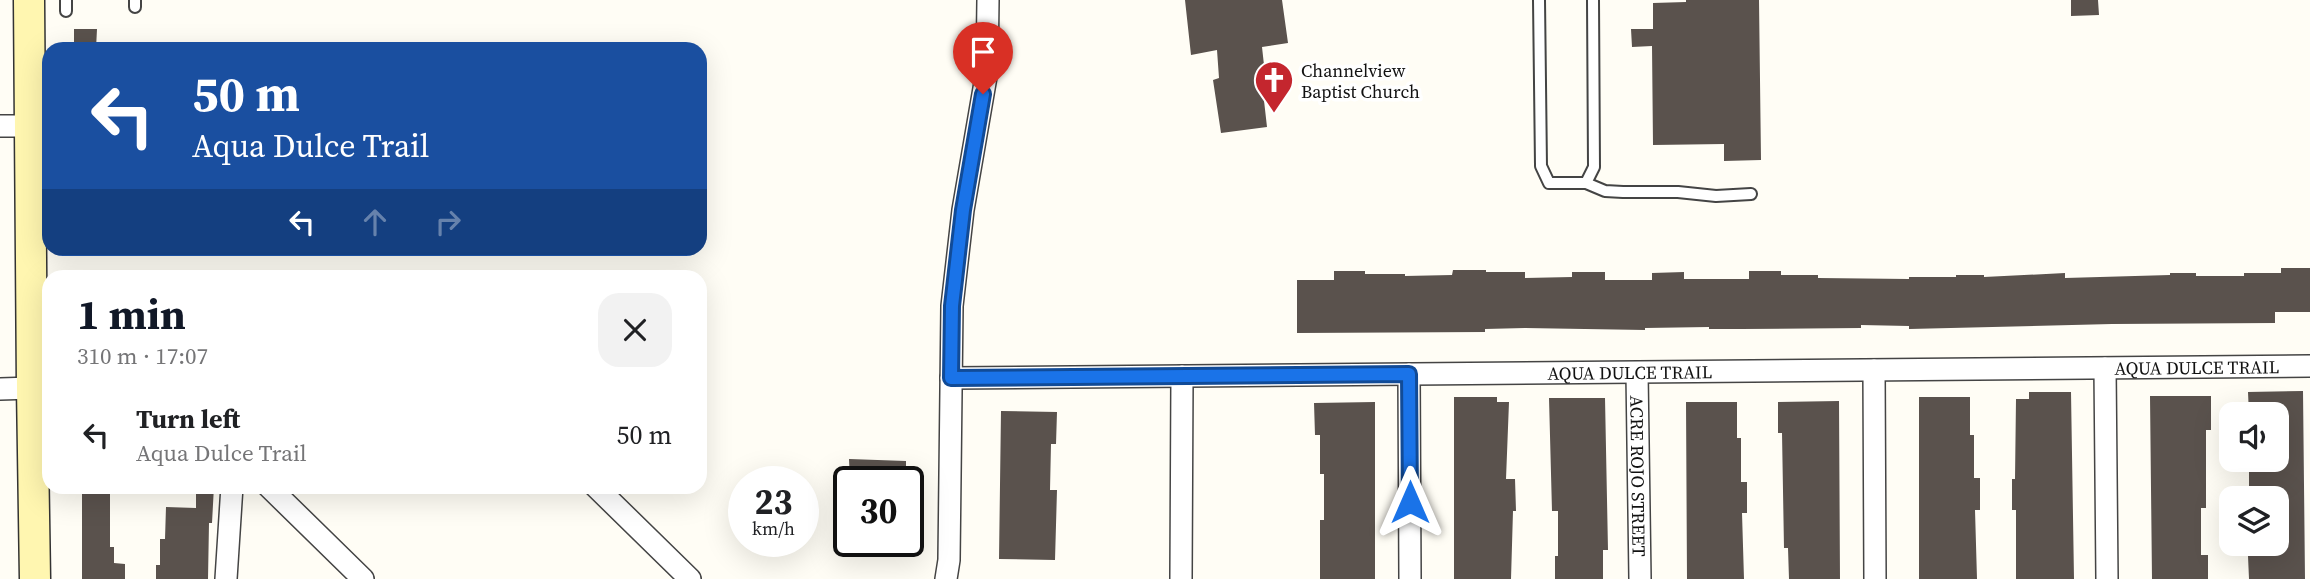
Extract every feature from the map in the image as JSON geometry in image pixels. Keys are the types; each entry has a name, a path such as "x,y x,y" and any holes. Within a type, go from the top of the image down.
{"main road":[{"path":"29,0 15,126 32,388 35,579"}],"street":[{"path":"946,579 949,560 952,306 963,210 987,71 988,0"},
{"name":"AQUA DULCE TRAIL","path":"951,378 2310,366"},
{"path":"2105,368 2107,579"},
{"path":"1874,370 1875,579"},
{"name":"ACRE ROJO STREET","path":"1637,373 1640,579"},
{"path":"1409,374 1410,579"},
{"path":"1181,579 1182,376"},
{"path":"0,389 32,388"},
{"path":"226,579 231,494"},
{"path":"276,494 363,579"},
{"path":"612,494 690,579"}],"lane":[{"path":"1539,0 1541,166 1549,183 1586,183 1605,191 1623,192 1678,192 1716,196 1751,194"},
{"path":"1586,183 1594,166 1593,0"}],"building":[{"path":"1185,0 1282,0 1288,43 1262,47 1265,74 1261,74 1267,127 1221,133 1213,80 1219,78 1217,50 1191,55"},
{"path":"1759,0 1761,160 1724,161 1724,144 1653,145 1652,46 1632,47 1631,29 1653,29 1653,3"},
{"path":"2071,0 2098,0 2099,15 2071,16"},
{"path":"74,29 97,29 96,42 74,42"},
{"path":"2281,268 2310,268 2310,312 2275,312 2275,323 1909,329 1909,326 1861,325 1861,328 1709,327 1645,330 1525,328 1485,329 1485,332 1297,333 1297,280 1334,280 1334,271 1365,271 1365,274 1405,276 1452,275 1453,270 1486,270 1525,272 1525,278 1572,277 1572,272 1605,272 1605,280 1652,280 1652,273 1684,272 1684,279 1749,279 1749,271 1781,271 1781,275 1818,275 1818,278 1909,279 1956,275 1984,277 2065,273 2065,278 2170,273 2244,276 2244,273 2281,273"},
{"path":"2303,391 2305,579 2249,579 2248,556 2289,556 2289,486 2249,486 2249,472 2289,472 2289,402 2248,402 2248,392"},
{"path":"2029,392 2071,392 2074,579 2016,579 2016,510 2012,510 2012,479 2015,479 2016,399 2029,399"},
{"path":"2150,396 2211,396 2211,430 2206,430 2206,508 2201,508 2201,555 2208,555 2208,579 2152,579"},
{"path":"1454,397 1497,397 1497,402 1509,402 1506,479 1515,479 1516,511 1513,511 1511,579 1454,579"},
{"path":"1919,397 1970,397 1970,435 1974,435 1974,478 1980,478 1980,510 1975,510 1977,579 1919,579"},
{"path":"1549,398 1605,398 1608,550 1603,550 1603,579 1555,579 1558,511 1552,511"},
{"path":"1839,401 1840,579 1789,579 1788,548 1784,548 1782,433 1778,433 1778,402"},
{"path":"1375,402 1375,579 1320,579 1320,520 1324,520 1324,474 1320,474 1320,435 1315,435 1314,403"},
{"path":"1686,402 1737,402 1737,438 1741,438 1741,482 1747,482 1747,513 1742,513 1744,579 1687,579"},
{"path":"1001,411 1057,412 1056,444 1051,444 1050,490 1057,490 1055,560 999,559"},
{"path":"849,459 906,461 906,466 849,466"},
{"path":"82,494 110,494 110,547 114,547 114,563 125,564 125,579 82,579"},
{"path":"196,494 214,494 212,523 209,523 208,579 156,579 156,565 160,565 160,539 165,539 166,507 196,508"}],"place":[{"name":"Channelview Baptist Church","path":"1274,114"}],"route":[{"path":"983,94 963,210 952,306 951,378 1409,374 1410,502"}]}
